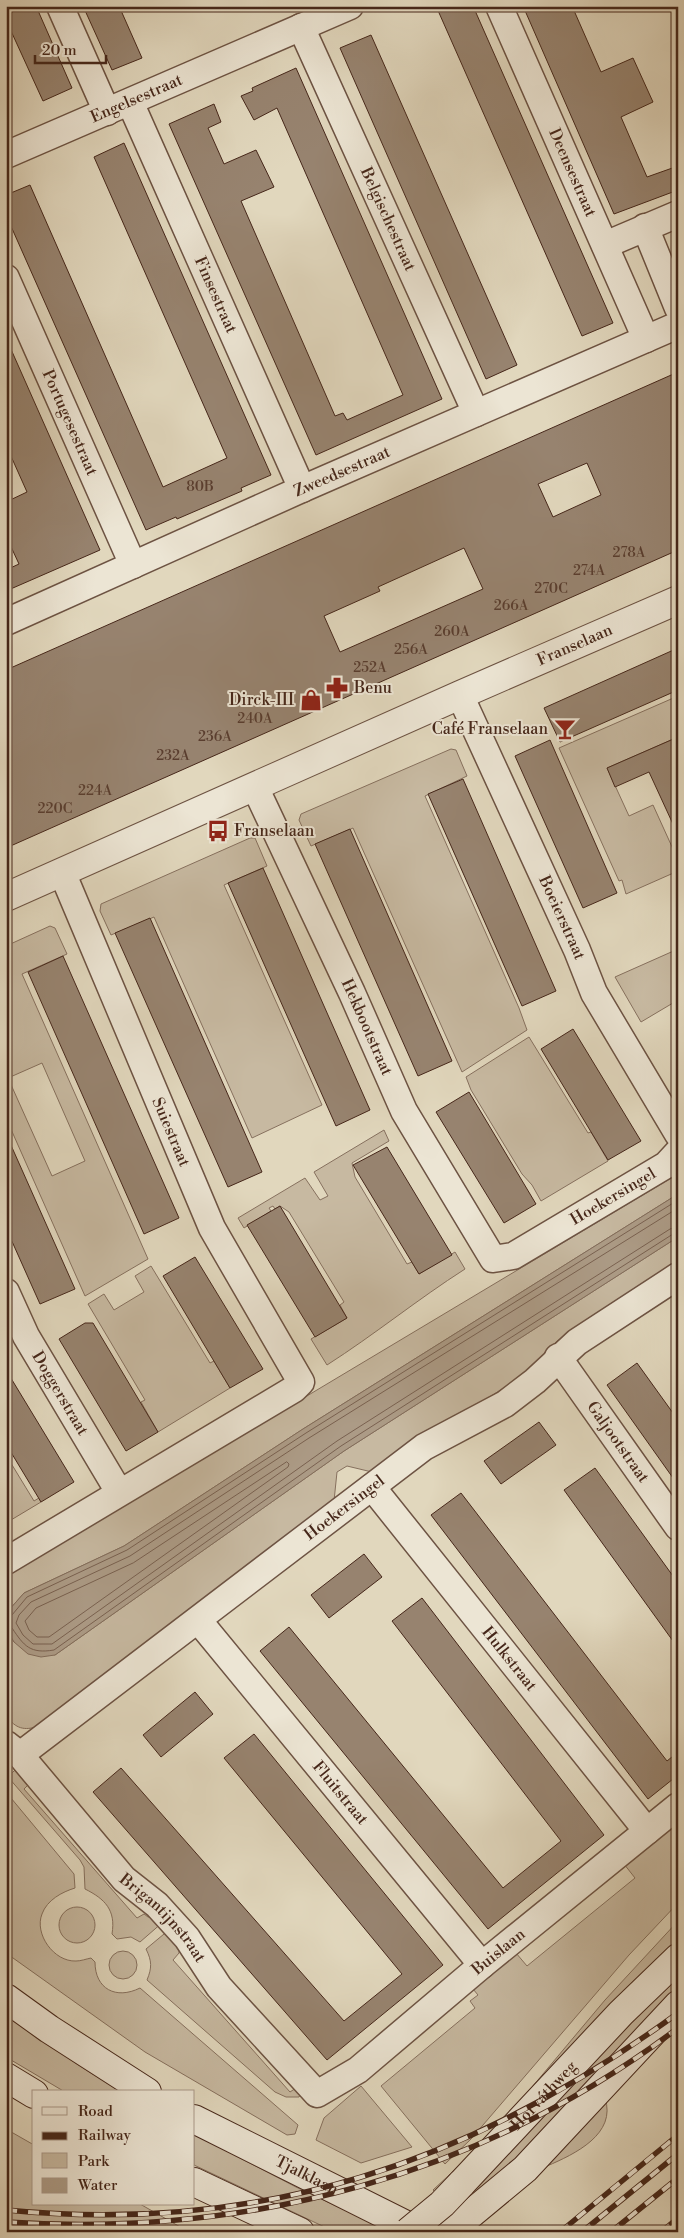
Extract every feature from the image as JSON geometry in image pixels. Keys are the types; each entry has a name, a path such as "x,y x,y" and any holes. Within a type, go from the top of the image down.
{"main road":[{"name":"Franselaan","path":"6,897 678,600"},
{"name":"Horváthweg","path":"408,2232 442,2204 462,2184 621,2013 678,1958"},
{"path":"6,1998 49,2029 144,2090"},
{"path":"449,2232 526,2169 678,2006"},
{"path":"6,2077 32,2093"},
{"name":"Tjalklaan","path":"195,2120 420,2232"},
{"path":"195,2182 300,2232"}],"street":[{"path":"60,6 107,112"},
{"name":"Deensestraat","path":"499,6 646,339"},
{"name":"Engelsestraat","path":"6,155 300,27 335,9"},
{"name":"Belgischestraat","path":"300,27 476,413"},
{"name":"Finsestraat","path":"130,102 302,489"},
{"path":"605,245 678,214"},
{"path":"645,228 678,308"},
{"name":"Portugesestraat","path":"6,278 133,566"},
{"name":"Zweedsestraat","path":"6,622 302,489 678,325"},
{"name":"Boeierstraat","path":"460,695 577,950 594,993 678,1134"},
{"name":"Hekbootstraat","path":"254,787 352,993 404,1111 493,1259"},
{"name":"Suiestraat","path":"62,872 212,1228 301,1382 294,1389 119,1492"},
{"name":"Hoekersingel","path":"493,1259 513,1256 666,1165 678,1152"},
{"name":"Hoekersingel","path":"13,1750 198,1620 424,1447 505,1404 577,1342 678,1276"},
{"name":"Doggerstraat","path":"6,1292 26,1336 119,1492"},
{"name":"Galjootstraat","path":"558,1357 678,1527"},
{"name":"Hulkstraat","path":"372,1487 647,1831"},
{"path":"6,1561 119,1492"},
{"name":"Fluitstraat","path":"198,1620 482,1965"},
{"name":"Brigantijnstraat","path":"13,1750 124,1879 157,1905 187,1938 220,1987 317,2094"},
{"name":"Buislaan","path":"317,2094 358,2070 482,1965 678,1806"}],"green space":[{"path":"678,696 678,737 607,768 629,816 653,805 678,860 678,871 626,894 622,880 619,881 559,748"},
{"path":"451,749 456,750 467,776 425,796 527,1030 462,1072 353,828 311,846 299,820 301,814"},
{"path":"250,838 255,838 267,866 224,885 322,1105 252,1138 154,917 111,935 100,911 101,904"},
{"path":"50,926 55,928 67,954 22,974 148,1259 85,1296 6,1118 6,946","holes":["42,1063 85,1161 52,1176 8,1078"]},
{"path":"678,949 678,1000 641,1022 615,977"},
{"path":"529,1037 588,1133 591,1132 608,1161 541,1201 532,1185 522,1174 471,1090 466,1077"},
{"path":"384,1130 389,1141 352,1163 355,1177 407,1264 412,1262 419,1274 455,1252 465,1269 327,1365 311,1339 347,1318 340,1305 344,1302 289,1212 280,1206 275,1209 273,1206 269,1208 271,1211 244,1228 238,1218 305,1178 320,1200 328,1196 314,1172"},
{"path":"678,1174 678,1194 303,1429 124,1546 24,1593 9,1610 6,1628 6,1576"},
{"path":"678,1237 678,1263 557,1341 521,1377 372,1472 347,1466 337,1472 334,1501 36,1727 19,1727 6,1715 6,1628 14,1642 55,1655 344,1451"},
{"path":"151,1266 210,1363 214,1361 230,1388 158,1432 141,1402 145,1400 88,1304 104,1294 114,1310 144,1292 135,1276"},
{"path":"6,1455 34,1501 39,1498 41,1502 6,1523"},
{"path":"17,1768 30,1783 24,1789 137,1918 144,1914 148,1917 160,1917 163,1922 140,1942 131,1937 117,1939 112,1934 112,1918 108,1906 85,1889 84,1867 80,1860 8,1777"},
{"path":"6,1792 74,1874 75,1888 56,1897 47,1905 42,1914 40,1922 43,1938 53,1952 68,1960 78,1961 91,1958 95,1962 99,1979 108,1990 123,1993 140,1988 298,2125 295,2134 287,2135 145,2052 6,1953"},
{"path":"676,1823 678,1825 678,1903 629,1955 471,2139 445,2164 381,2086 475,2008 470,2001 478,1995 473,1989 516,1953 527,1966 635,1878 624,1864"},
{"path":"77,1907 90,1912 95,1925 90,1938 77,1943 64,1938 59,1925 64,1912"},
{"path":"678,1921 678,1946 438,2195 433,2190 491,2136 605,2000"},
{"path":"170,1929 180,1941 179,1953 173,1960 290,2092 296,2088 301,2093 299,2097 286,2097 275,2092 147,1980 151,1965 146,1949"},
{"path":"123,1951 133,1955 137,1965 133,1975 123,1979 113,1975 109,1965 113,1955"},
{"path":"678,1970 678,1996 589,2093 467,2206 459,2199"},
{"path":"6,2013 77,2064 118,2090 62,2090 6,2057"},
{"path":"361,2086 412,2147 361,2163 316,2140 324,2118"},
{"path":"605,2098 607,2111 605,2122 599,2132 581,2149 547,2166 544,2162"},
{"path":"6,2129 32,2144 32,2206 144,2206 189,2232 6,2232"},
{"path":"195,2135 296,2187 391,2232 335,2232 195,2165"}],"water":[{"path":"678,1194 678,1237 344,1451 55,1655 41,1657 28,1654 14,1642 6,1628 9,1610 24,1593 124,1546 303,1429"}],"building":[{"path":"6,6 36,6 72,88 43,101 6,20"},
{"path":"83,6 119,6 142,58 112,70"},
{"path":"436,6 473,6 613,323 582,336"},
{"path":"523,6 572,6 601,72 633,58 653,102 621,117 647,177 678,166 678,190 614,214"},
{"path":"371,35 517,365 486,379 340,48"},
{"path":"296,68 442,399 316,455 169,124 214,104 221,122 208,128 224,164 256,150 274,187 241,201 335,416 343,413 347,420 403,395 277,108 254,120 241,96 253,91 252,88"},
{"path":"124,143 271,475 241,488 242,491 146,530 6,215 6,195 30,185 163,487 227,458 94,157"},
{"path":"6,338 100,550 6,591 6,570 19,564 6,536 6,502 27,492 6,445"},
{"path":"678,372 678,550 6,848 6,670","holes":["587,463 601,495 553,517 538,484","464,548 483,589 340,652 324,616 380,591 378,587"]},
{"path":"678,648 678,690 560,742 544,708"},
{"path":"678,737 678,835 649,772 615,787 607,768"},
{"path":"550,740 617,893 583,908 515,756"},
{"path":"463,779 556,991 522,1006 428,794"},
{"path":"350,829 452,1061 418,1076 315,844"},
{"path":"263,868 370,1110 336,1126 228,883"},
{"path":"150,918 262,1172 228,1187 115,933"},
{"path":"63,956 179,1218 144,1234 28,972"},
{"path":"573,1029 641,1141 608,1160 541,1049"},
{"path":"469,1092 536,1204 504,1223 436,1112"},
{"path":"6,1134 75,1289 40,1304 6,1228"},
{"path":"387,1147 452,1255 419,1274 353,1165"},
{"path":"280,1206 347,1318 315,1337 247,1225"},
{"path":"195,1257 263,1369 230,1388 163,1276"},
{"path":"85,1323 93,1323 158,1432 126,1451 59,1339"},
{"path":"637,1363 678,1420 678,1485 607,1385"},
{"path":"6,1370 74,1482 41,1502 6,1444"},
{"path":"539,1422 556,1445 501,1484 484,1461"},
{"path":"595,1468 678,1583 678,1648 564,1490"},
{"path":"461,1493 667,1761 678,1752 678,1775 648,1799 431,1515"},
{"path":"364,1554 382,1577 329,1618 311,1595"},
{"path":"422,1598 604,1835 488,1929 260,1651 289,1627 503,1888 561,1841 392,1621"},
{"path":"195,1692 213,1714 161,1757 143,1735"},
{"path":"254,1734 443,1965 327,2060 93,1792 121,1768 344,2021 402,1974 224,1758"}],"railway":[{"path":"6,2210 100,2215 190,2211 277,2198 361,2177 442,2148 522,2111 600,2066 678,2013"},
{"path":"6,2222 97,2224 187,2219 274,2206 360,2186 444,2158 525,2123 603,2079 678,2028"},
{"path":"560,2232 678,2135"},
{"path":"582,2232 678,2154"},
{"path":"611,2232 678,2178"},
{"path":"661,2232 678,2218"}],"place":[{"name":"Benu","path":"337,688"},
{"name":"Dirck-III","path":"311,700"},
{"name":"Café Franselaan","path":"565,729"},
{"name":"Franselaan","path":"218,831"}]}
